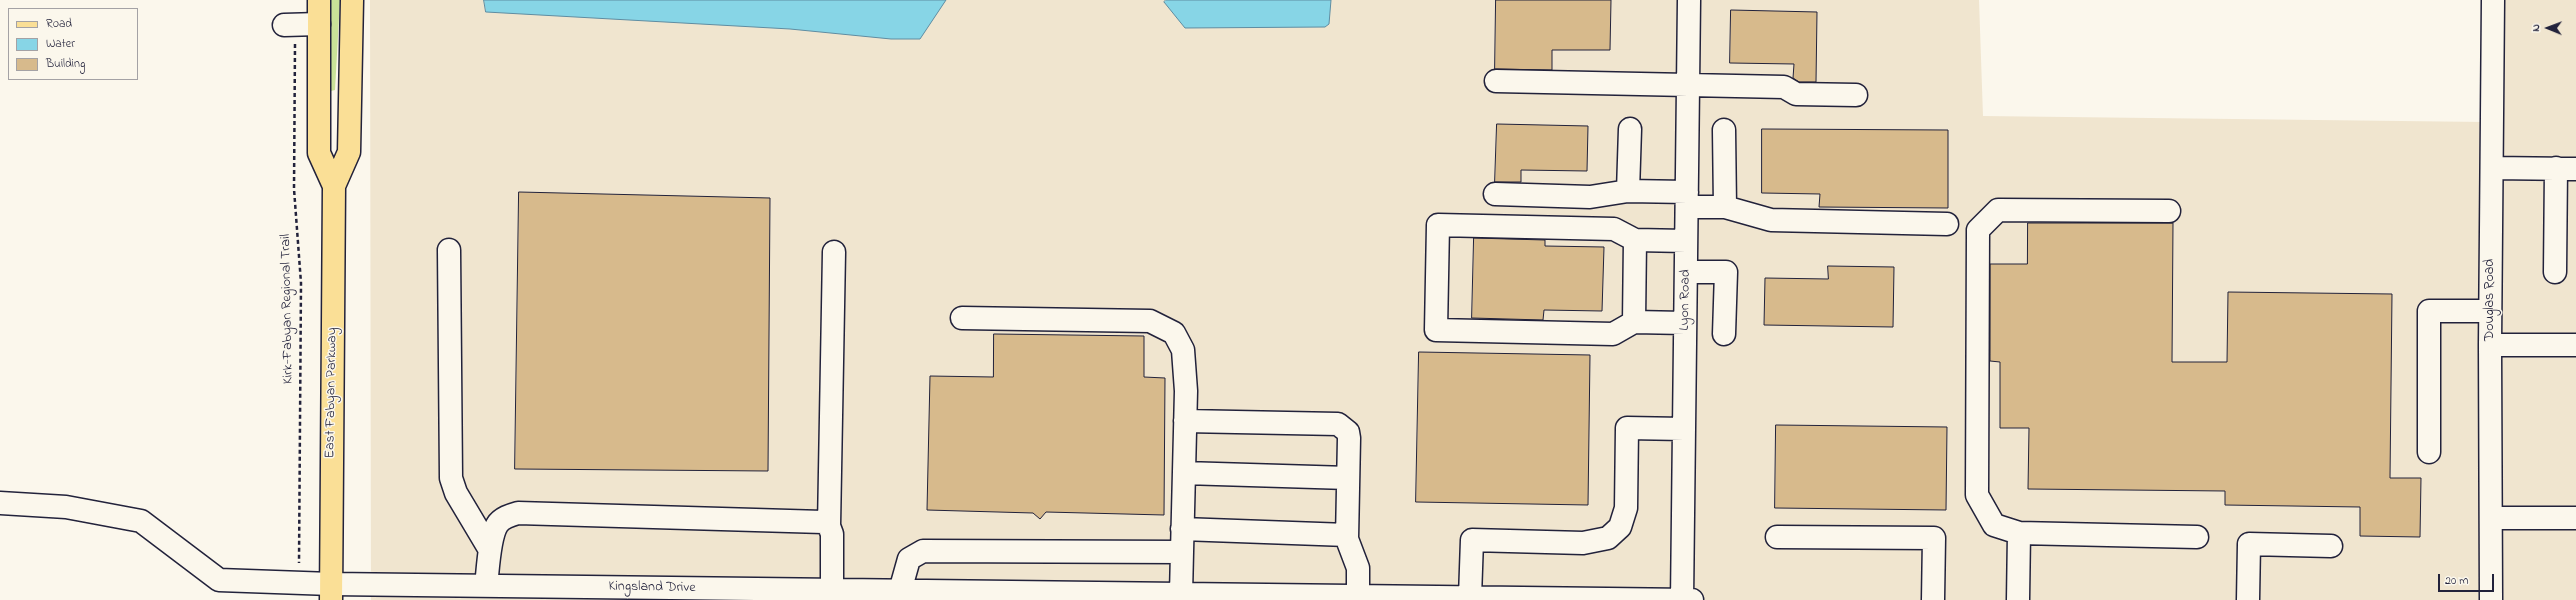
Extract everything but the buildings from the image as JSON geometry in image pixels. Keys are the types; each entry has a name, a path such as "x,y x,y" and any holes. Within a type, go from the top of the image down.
{"main road":[{"name":"East Fabyan Parkway","path":"319,0 319,153 334,186"},
{"name":"East Fabyan Parkway","path":"331,592 334,186 349,152 352,0"}],"street":[{"name":"Lyon Road","path":"1682,600 1690,0"},
{"name":"Douglas Road","path":"2491,600 2492,518 2490,311 2493,0"},
{"path":"284,25 319,24"},
{"path":"1496,81 1784,87 1796,94 1856,95"},
{"path":"1628,191 1630,129"},
{"path":"1724,130 1724,207"},
{"path":"2492,168 2566,169 2555,272"},
{"path":"1496,194 1590,197 1628,191 1724,207 1771,220 1947,224"},
{"path":"2169,211 1998,210 1978,230 1977,495 1994,525 2019,533 2197,537"},
{"path":"1685,323 1634,322 1613,334 1436,330 1438,225 1614,229 1635,240 1686,241"},
{"path":"1634,322 1635,240"},
{"path":"449,250 451,478 456,493 490,550"},
{"path":"832,590 832,534 829,526 834,252"},
{"path":"1686,272 1726,272 1724,334"},
{"path":"2429,452 2429,311 2490,311"},
{"path":"962,318 1150,322 1174,333 1183,350 1186,391 1182,529 1182,594"},
{"path":"2490,345 2576,345"},
{"path":"1185,421 1338,424 1348,432 1347,535 1358,568 1358,596"},
{"path":"1470,597 1472,540 1583,543 1608,538 1620,527 1626,508 1627,428 1684,429"},
{"path":"1184,473 1348,478"},
{"name":"Kingsland Drive","path":"0,503 66,507 142,521 219,580 331,592 486,586 508,593 778,595 832,590 865,595 900,591 1182,594 1242,597 1358,596 1692,600"},
{"path":"486,586 490,550 497,524 507,516 518,513 813,520 823,522 829,526"},
{"path":"2492,518 2576,518"},
{"path":"1182,529 1347,535"},
{"path":"2018,600 2019,533"},
{"path":"1777,537 1934,538 1933,600"},
{"path":"2248,600 2249,544 2331,546"},
{"path":"900,591 908,559 923,551 1182,552"}],"path":[{"name":"Kirk-Fabyan Regional Trail","path":"295,50 294,189 300,283 299,567"}],"shaded area":[{"path":"370,0 1979,0 1983,116 2484,122 2485,0 2576,0 2576,600 371,600"}],"green space":[{"path":"331,0 340,0 335,90 331,91"}],"water":[{"path":"484,0 946,0 920,39 891,39 790,29 486,12"},
{"path":"1166,0 1331,0 1329,24 1325,27 1185,28 1164,2"}]}
